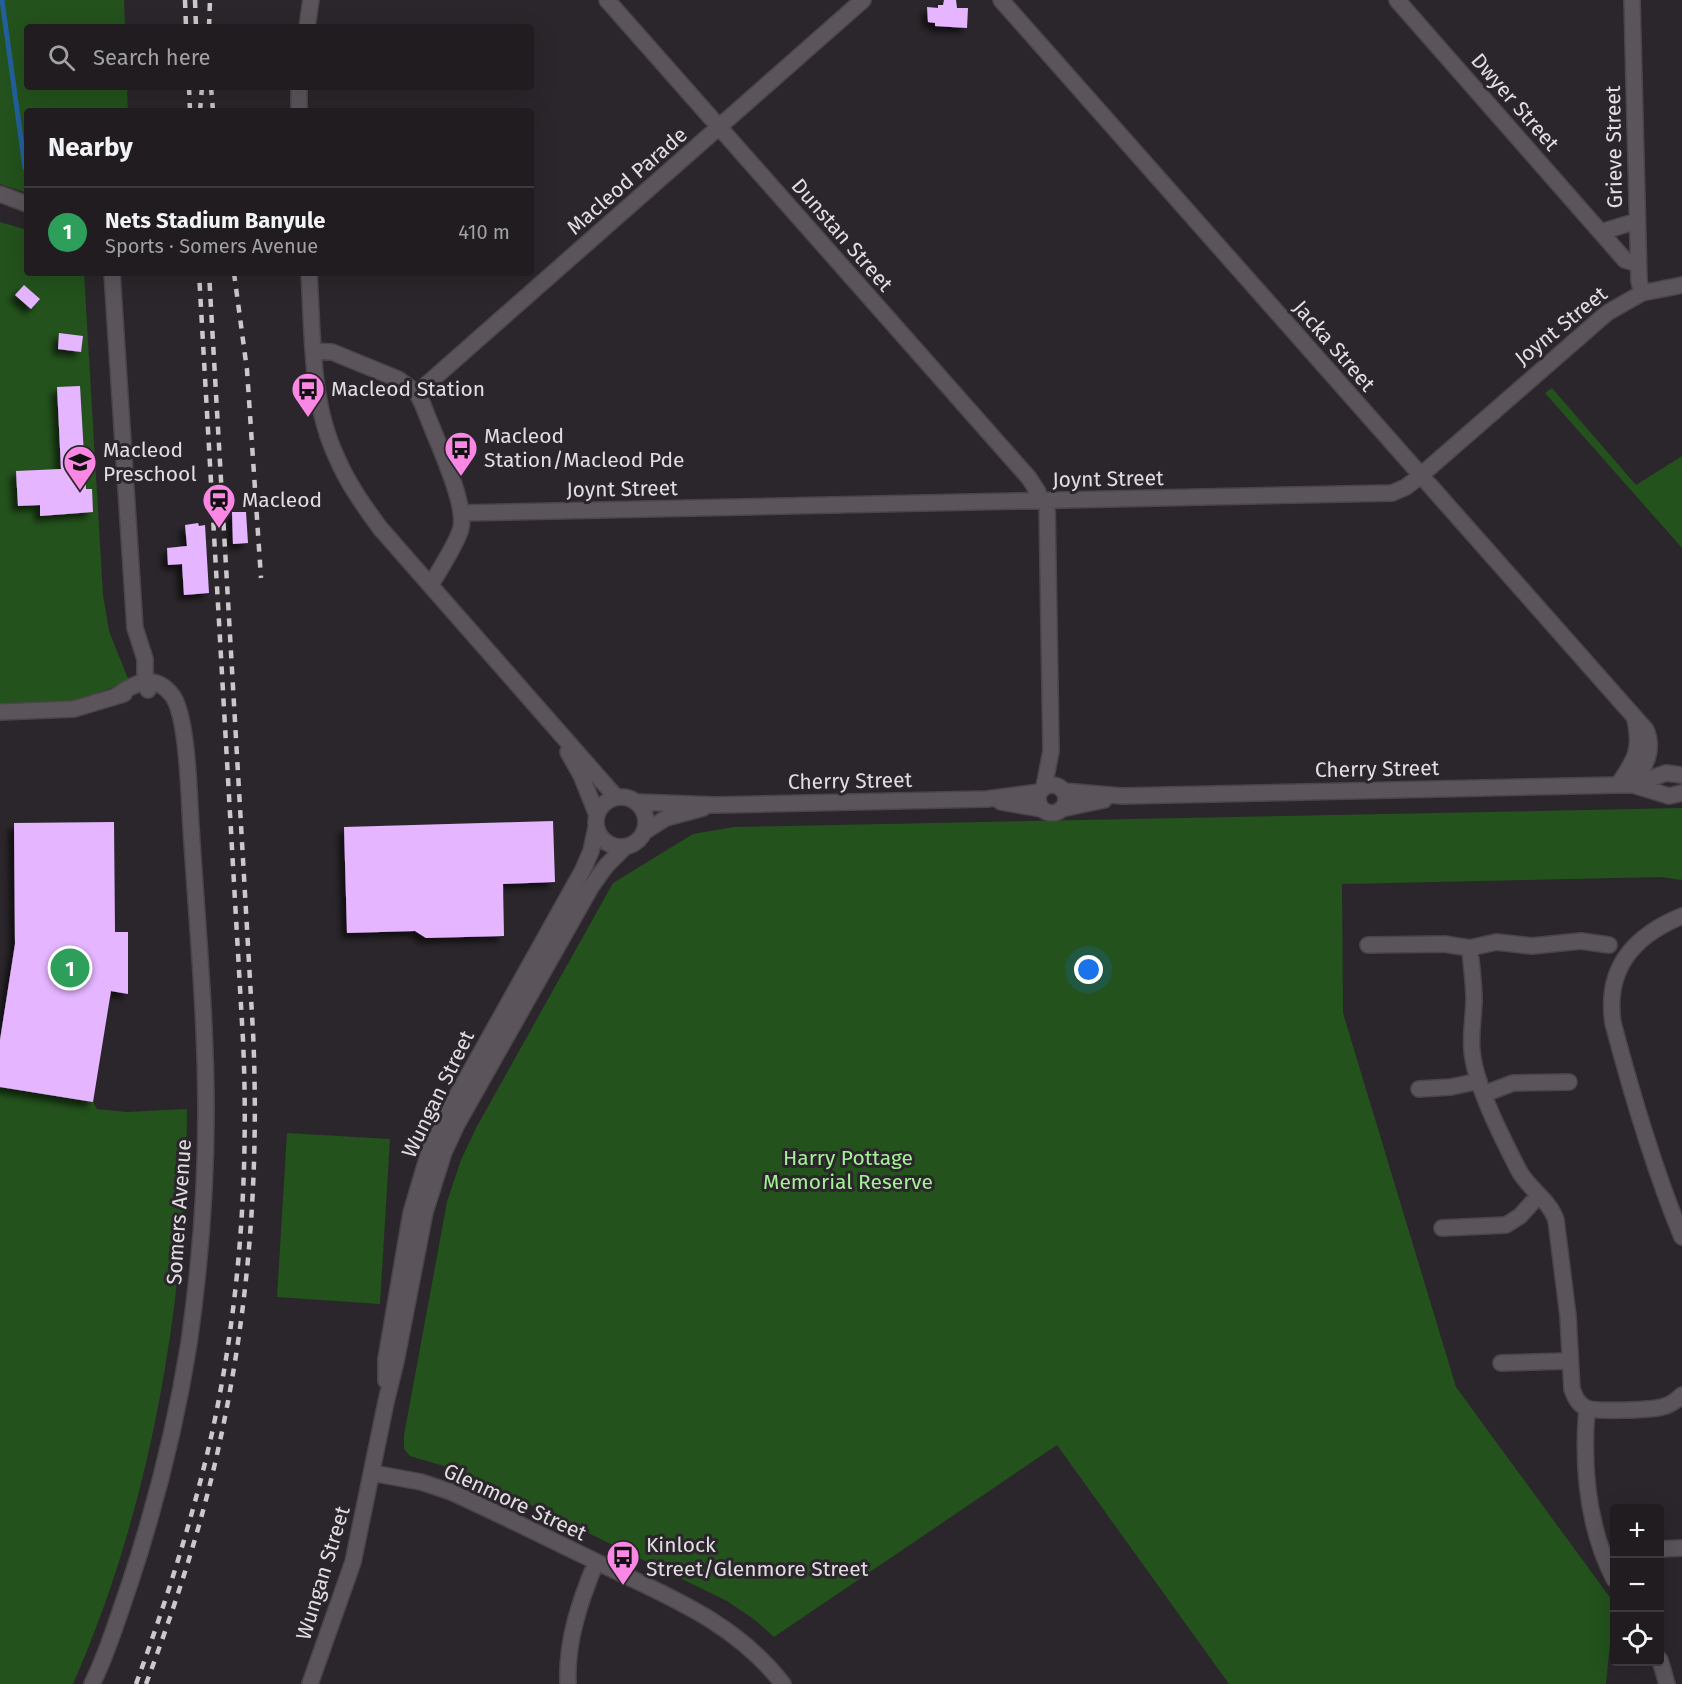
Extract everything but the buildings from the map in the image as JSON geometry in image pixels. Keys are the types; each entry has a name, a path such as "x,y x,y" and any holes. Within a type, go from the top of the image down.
{"street":[{"path":"307,24 311,0"},
{"name":"Dunstan Street","path":"607,0 1029,478 1038,492 1042,501 1051,751 1061,790"},
{"name":"Macleod Parade","path":"417,393 863,0"},
{"name":"Jacka Street","path":"1001,0 1646,730 1650,748 1645,766 1625,785"},
{"name":"Dwyer Street","path":"1397,0 1625,260 1638,264"},
{"name":"Grieve Street","path":"1632,0 1638,264 1642,293"},
{"path":"299,90 299,108"},
{"path":"3,197 24,203"},
{"path":"1601,232 1637,221"},
{"path":"0,712 74,709 140,690 148,685 154,655 134,605 112,276"},
{"path":"309,276 319,399 336,456 363,506 616,797"},
{"name":"Joynt Street","path":"461,513 1386,494 1399,491 1420,476 1591,325 1615,307 1642,293 1682,285"},
{"path":"314,351 328,351 357,362 398,379 417,393 455,489 461,513 460,530 431,585"},
{"name":"Somers Avenue","path":"92,1684 139,1556 165,1464 181,1392 200,1255 205,1164 206,1081 183,730 162,699 148,685"},
{"path":"550,722 580,775 604,841 610,845 625,847 640,839 644,832 645,816 636,802 630,798 616,797 604,803 597,821"},
{"name":"Dunstan Street","path":"1042,790 1051,751"},
{"name":"Cherry Street","path":"1061,790 1122,796 1625,785 1666,773 1682,775"},
{"path":"1052,785 1061,790 1065,798 1061,809 1052,813 1042,809 1038,801 1042,790 1052,785"},
{"name":"Cherry Street","path":"1625,785 1669,796 1682,793"},
{"name":"Cherry Street","path":"636,802 715,805 987,799 1042,790"},
{"name":"Cherry Street","path":"1061,809 1122,796"},
{"name":"Cherry Street","path":"987,799 1042,809"},
{"name":"Cherry Street","path":"644,832 666,818 715,805"},
{"name":"Wungan Street","path":"386,1402 386,1359 394,1307 411,1213 429,1152 456,1097 583,870 591,851 597,821"},
{"name":"Wungan Street","path":"309,1684 353,1562 425,1212 444,1152 456,1124 591,887 606,866 625,847"},
{"path":"1682,916 1653,932 1631,949 1614,978 1611,1006 1619,1045 1645,1138 1666,1200 1682,1237"},
{"path":"1368,945 1444,944 1470,948 1496,942 1532,946 1581,940 1609,945"},
{"path":"1470,948 1474,995 1472,1055 1481,1087 1522,1177 1553,1211 1558,1233 1568,1316 1572,1389 1575,1398 1587,1408 1628,1409 1662,1407 1673,1403 1682,1395"},
{"path":"1419,1089 1569,1082"},
{"path":"1442,1228 1506,1225 1520,1216 1539,1195"},
{"path":"1501,1363 1570,1361"},
{"path":"1587,1408 1586,1477 1589,1506 1608,1550"},
{"name":"Glenmore Street","path":"372,1473 421,1482 452,1492 691,1608 741,1639 783,1684"},
{"path":"1664,1549 1682,1548"},
{"path":"568,1684 570,1645 576,1617 596,1562"},
{"path":"1661,1666 1666,1684"}],"green space":[{"path":"0,0 124,0 125,24 24,24 24,90 127,90 128,108 24,108 24,192 0,184"},
{"path":"0,222 24,229 24,276 84,276 103,595 109,631 129,681 77,701 0,704"},
{"path":"1552,388 1636,485 1682,456 1682,548 1545,393"},
{"name":"Harry Pottage Memorial Reserve","path":"1682,808 1682,880 1661,877 1342,884 1343,1013 1456,1387 1610,1598 1610,1644 1606,1684 1229,1684 1057,1445 774,1637 755,1620 727,1601 480,1480 454,1469 410,1456 404,1449 404,1435 447,1202 461,1160 476,1128 613,883 693,834 734,827"},
{"path":"0,1087 93,1102 97,1109 126,1112 187,1109 180,1255 159,1403 124,1547 73,1684 0,1684"},
{"path":"287,1133 390,1139 380,1304 277,1297"}],"waterway":[{"path":"2,0 24,161"}],"railway":[{"path":"185,0 186,24"},
{"path":"195,0 196,24"},
{"path":"209,24 210,0"},
{"path":"189,90 190,108"},
{"path":"200,108 202,90"},
{"path":"211,90 213,108"},
{"path":"136,1684 178,1560 212,1433 230,1336 243,1188 245,1139 243,1040 199,276"},
{"path":"146,1684 190,1557 211,1480 234,1369 248,1258 252,1201 255,1089 253,1032 209,276"},
{"path":"234,276 247,370 261,578"}],"place":[{"name":"Macleod Station","path":"308,418"},
{"name":"Macleod Station/Macleod Pde","path":"461,477"},
{"name":"Macleod Preschool","path":"80,491"},
{"name":"Macleod","path":"219,529"},
{"name":"Nets Stadium Banyule","path":"70,968"},
{"name":"Kinlock Street/Glenmore Street","path":"623,1586"}]}
